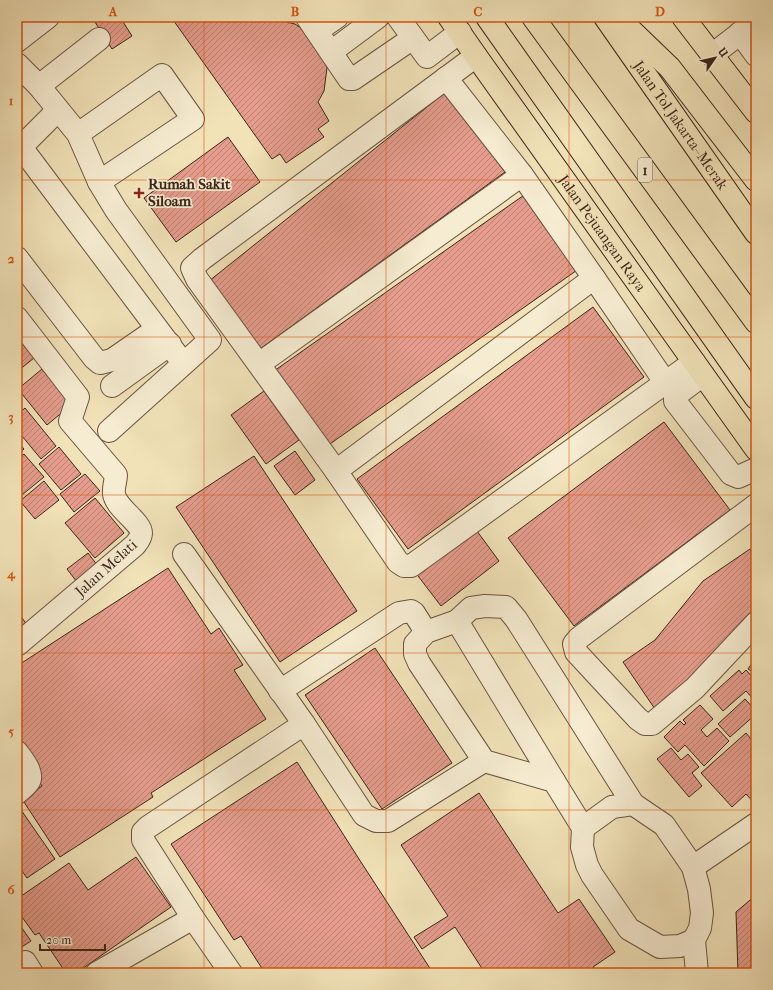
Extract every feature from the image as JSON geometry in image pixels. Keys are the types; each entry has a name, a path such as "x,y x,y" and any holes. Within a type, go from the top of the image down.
{"main road":[{"name":"Jalan Pejuangan Raya","path":"487,17 756,398"},
{"name":"1","path":"533,17 756,322"},
{"name":"Jalan Tol Jakarta–Merak","path":"605,17 756,232"},
{"path":"617,17 670,68 756,180"},
{"path":"687,18 712,55 756,112"},
{"name":"Jalan Pejuangan Raya","path":"454,25 756,449"}],"street":[{"path":"17,41 48,17"},
{"path":"337,17 312,24 351,80 413,38"},
{"path":"331,52 378,17"},
{"path":"398,17 427,56 454,25"},
{"path":"712,55 748,27 756,55"},
{"path":"38,86 99,39"},
{"path":"476,56 208,254 192,268 197,278 336,471 398,562 404,566 411,566 665,382 698,369"},
{"path":"17,64 38,86 78,134 99,182 116,210 210,340 109,431"},
{"path":"78,134 162,75 193,119 99,182"},
{"path":"446,78 522,175 665,382"},
{"path":"58,110 19,149 133,294 183,363"},
{"path":"259,364 522,175"},
{"path":"17,258 94,358 100,363 112,360 164,336"},
{"path":"336,471 594,278"},
{"name":"Jalan Melati","path":"17,318 78,397 70,421 116,475 114,494 118,503 139,527 141,532 140,538 135,545 17,645"},
{"path":"112,386 164,336"},
{"path":"698,369 675,396 675,401 712,447 731,474 738,477 756,469"},
{"path":"756,505 579,638 574,644 576,652 638,719 645,724 652,724 695,688 756,623"},
{"path":"184,554 304,724 364,815 376,822 388,821 484,761"},
{"path":"554,781 484,761 419,663 415,654 415,644 426,632 457,621 471,608 485,606 506,607 516,619 633,804 664,825 693,868 699,889 702,913 700,928 694,940 697,973"},
{"path":"280,691 399,612 411,611 414,613 426,632"},
{"path":"457,621 584,828 582,847 587,865 592,875 629,929 660,947 680,946 694,940"},
{"path":"231,973 193,918 143,840 143,832 148,827 304,724"},
{"path":"17,752 24,761 30,775 28,783 17,793"},
{"path":"584,828 612,808 633,804"},
{"path":"693,868 756,824"},
{"path":"97,973 193,918"}],"building":[{"path":"103,17 120,17 132,36 112,49 95,22"},
{"path":"171,17 251,17 255,22 270,18 295,24 311,35 322,50 327,68 324,91 318,102 329,121 318,129 324,137 286,163 280,154 272,159"},
{"path":"447,91 505,172 253,354 204,285"},
{"path":"228,137 260,182 176,242 144,198"},
{"path":"527,193 580,268 327,446 274,371"},
{"path":"593,307 644,377 408,549 357,479"},
{"path":"17,337 34,358 18,371 17,370"},
{"path":"42,369 71,405 47,425 18,389"},
{"path":"264,391 299,440 266,464 231,415"},
{"path":"25,408 56,446 41,459 17,430 17,415"},
{"path":"664,422 730,510 574,626 508,538"},
{"path":"17,441 24,449 17,455"},
{"path":"59,447 81,474 61,490 39,464"},
{"path":"295,451 315,480 295,495 274,466"},
{"path":"24,454 44,477 17,499 17,460"},
{"path":"254,456 357,611 280,662 176,507"},
{"path":"85,474 100,491 74,512 60,494"},
{"path":"44,481 59,500 35,519 20,501"},
{"path":"95,498 124,533 95,558 65,523"},
{"path":"474,527 499,561 441,606 415,572"},
{"path":"750,549 756,558 756,611 745,619 699,676 657,712 623,662 655,640 703,581"},
{"path":"88,553 101,570 80,586 67,569"},
{"path":"168,568 211,634 219,628 243,665 234,670 266,719 151,793 153,797 60,857 22,799 42,786 17,747 17,666"},
{"path":"17,611 30,629 17,638"},
{"path":"375,648 452,763 382,809 305,695"},
{"path":"756,657 756,674 748,669"},
{"path":"739,670 742,674 746,670 756,681 756,700 755,701 746,691 723,711 710,696"},
{"path":"745,699 756,711 756,714 730,737 718,724"},
{"path":"700,705 713,719 701,730 707,737 717,728 729,741 704,766 685,745 678,752 664,737 680,721 684,725 686,723 683,720"},
{"path":"746,733 751,739 756,735 756,805 746,794 732,807 701,773"},
{"path":"671,748 681,760 688,754 699,767 692,773 702,786 689,797 657,759"},
{"path":"297,762 433,973 265,973 241,936 234,940 171,844"},
{"path":"479,793 558,913 579,899 615,952 593,967 598,973 485,973 455,927 422,949 414,937 448,916 401,845"},
{"path":"19,807 55,859 27,878 17,864 17,809"},
{"path":"136,857 171,907 76,973 66,973 39,933 35,935 17,910 17,899 69,863 88,890"},
{"path":"756,895 756,973 738,973 736,912"},
{"path":"17,921 31,941 17,950"}],"place":[{"name":"Rumah Sakit Siloam","path":"139,193"}]}
